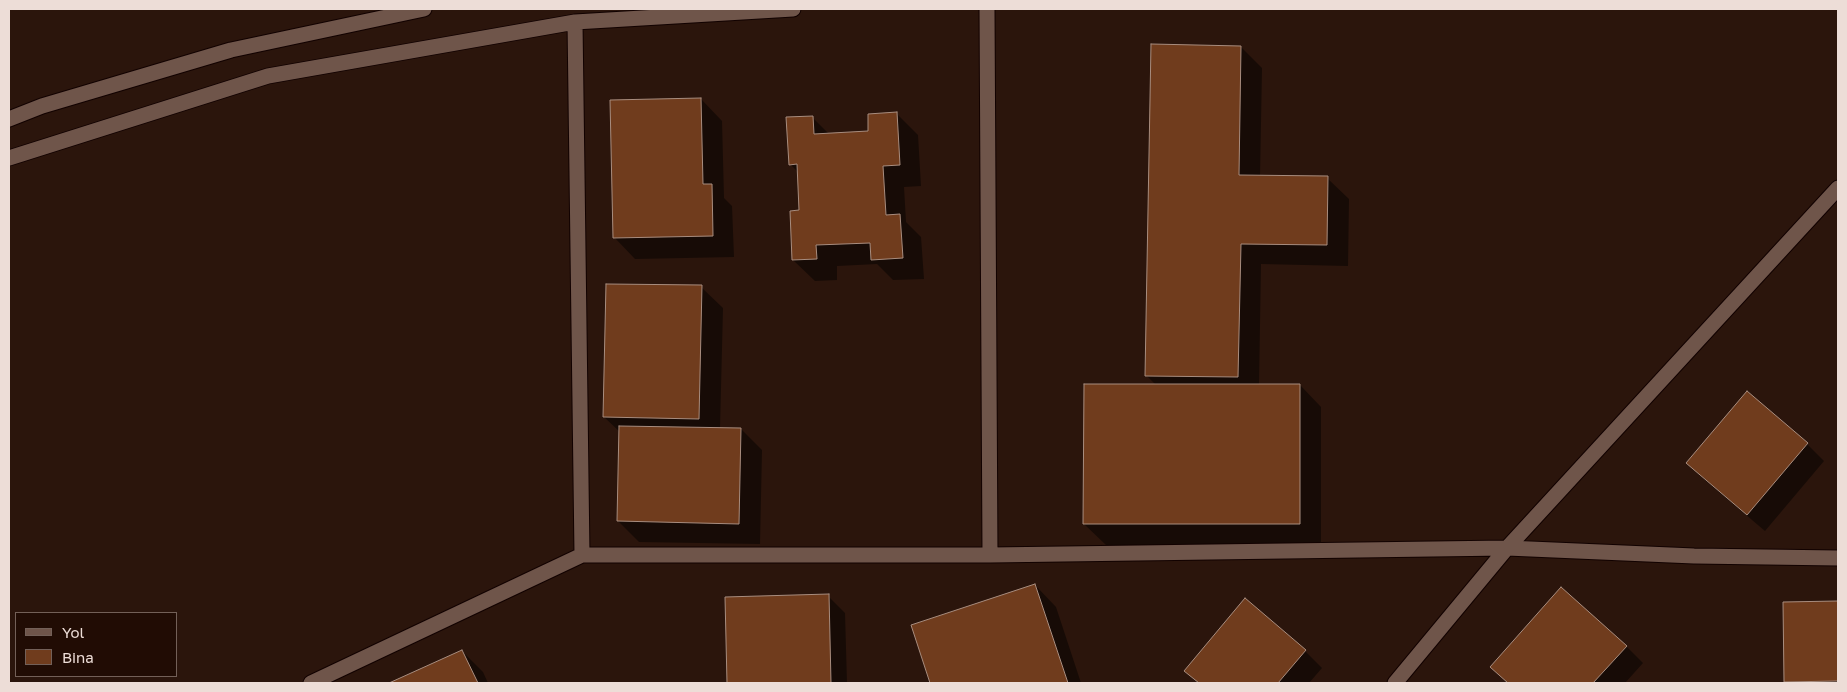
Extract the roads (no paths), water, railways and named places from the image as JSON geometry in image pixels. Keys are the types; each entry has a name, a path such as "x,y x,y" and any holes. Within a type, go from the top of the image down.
{"street":[{"path":"9,119 42,106 231,50 424,9"},
{"path":"9,158 268,76 576,22 793,9"},
{"path":"987,9 990,555"},
{"path":"576,22 582,555"},
{"path":"1395,683 1507,548 1838,188"},
{"path":"311,683 582,555 990,555 1507,548 1694,556 1838,558"}]}
